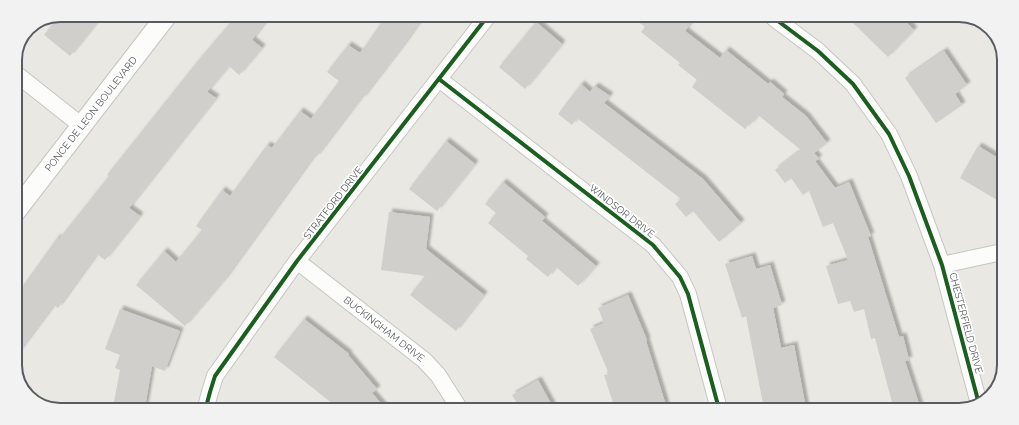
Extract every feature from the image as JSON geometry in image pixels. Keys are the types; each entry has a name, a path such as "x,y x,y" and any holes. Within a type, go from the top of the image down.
{"street":[{"name":"PONCE DE LEON BOULEVARD","path":"22,203 162,22"},
{"name":"STRATFORD DRIVE","path":"207,403 215,376 296,261 483,22"},
{"name":"CHESTERFIELD DRIVE","path":"779,22 818,51 853,84 889,134 909,176 942,265 977,398"},
{"path":"22,79 82,126"},
{"name":"WINDSOR DRIVE","path":"439,79 653,245 680,277 688,294 717,403"},
{"path":"942,265 997,253"},
{"name":"BUCKINGHAM DRIVE","path":"296,261 424,360 438,375 456,403"}],"building":[{"path":"55,22 97,22 70,56 44,35"},
{"path":"231,22 266,22 252,40 262,48 239,75 229,66 207,92 216,98 129,208 140,216 105,260 97,254 58,308 54,305 22,348 22,287 57,238 59,239 109,176 107,175"},
{"path":"382,22 420,22 362,99 361,98 316,157 314,156 225,279 185,326 136,285 164,251 176,262 202,230 196,226 222,190 230,196 267,145 272,148 300,111 311,119 339,81 327,72 348,45 360,53"},
{"path":"536,22 562,44 525,89 499,67"},
{"path":"638,22 691,22 685,31 720,58 726,50 768,84 770,82 784,94 782,97 806,116 827,143 814,153 819,159 815,161 835,188 849,182 871,236 868,237 899,337 903,336 909,360 905,361 919,403 892,403 875,338 871,339 864,309 854,312 850,301 838,304 826,266 848,260 833,223 823,227 809,191 803,195 791,178 785,183 775,170 801,150 758,115 745,129 692,87 697,80 678,65 680,63 641,32 645,27"},
{"path":"852,22 906,22 914,30 888,57"},
{"path":"944,51 967,85 955,94 962,105 936,123 905,78"},
{"path":"581,84 590,92 595,86 610,96 604,103 703,179 741,223 719,242 693,211 686,217 675,204 681,199 577,118 572,125 558,114"},
{"path":"446,141 475,164 437,211 409,189"},
{"path":"978,146 997,157 997,200 960,178"},
{"path":"503,182 545,217 542,221 596,266 578,286 556,267 548,277 526,259 528,256 488,223 496,213 485,204"},
{"path":"389,212 430,217 426,249 484,295 456,331 410,295 425,276 381,270"},
{"path":"752,256 756,269 770,265 782,305 773,308 781,348 794,345 805,403 763,403 746,316 742,318 725,264"},
{"path":"628,295 647,340 646,341 665,403 613,403 604,375 609,374 590,329 604,323 598,308"},
{"path":"120,309 180,331 165,371 152,366 146,403 114,403 120,370 115,368 120,355 105,349"},
{"path":"304,319 349,354 348,355 377,389 372,393 381,403 332,403 274,357"},
{"path":"538,380 551,403 517,403 512,395"}],"cycle path":[{"path":"207,403 215,376 297,261 483,22"},
{"path":"779,22 818,51 853,84 889,134 909,176 942,265 977,398"},
{"path":"439,79 653,245 680,277 688,294 717,403"}]}
